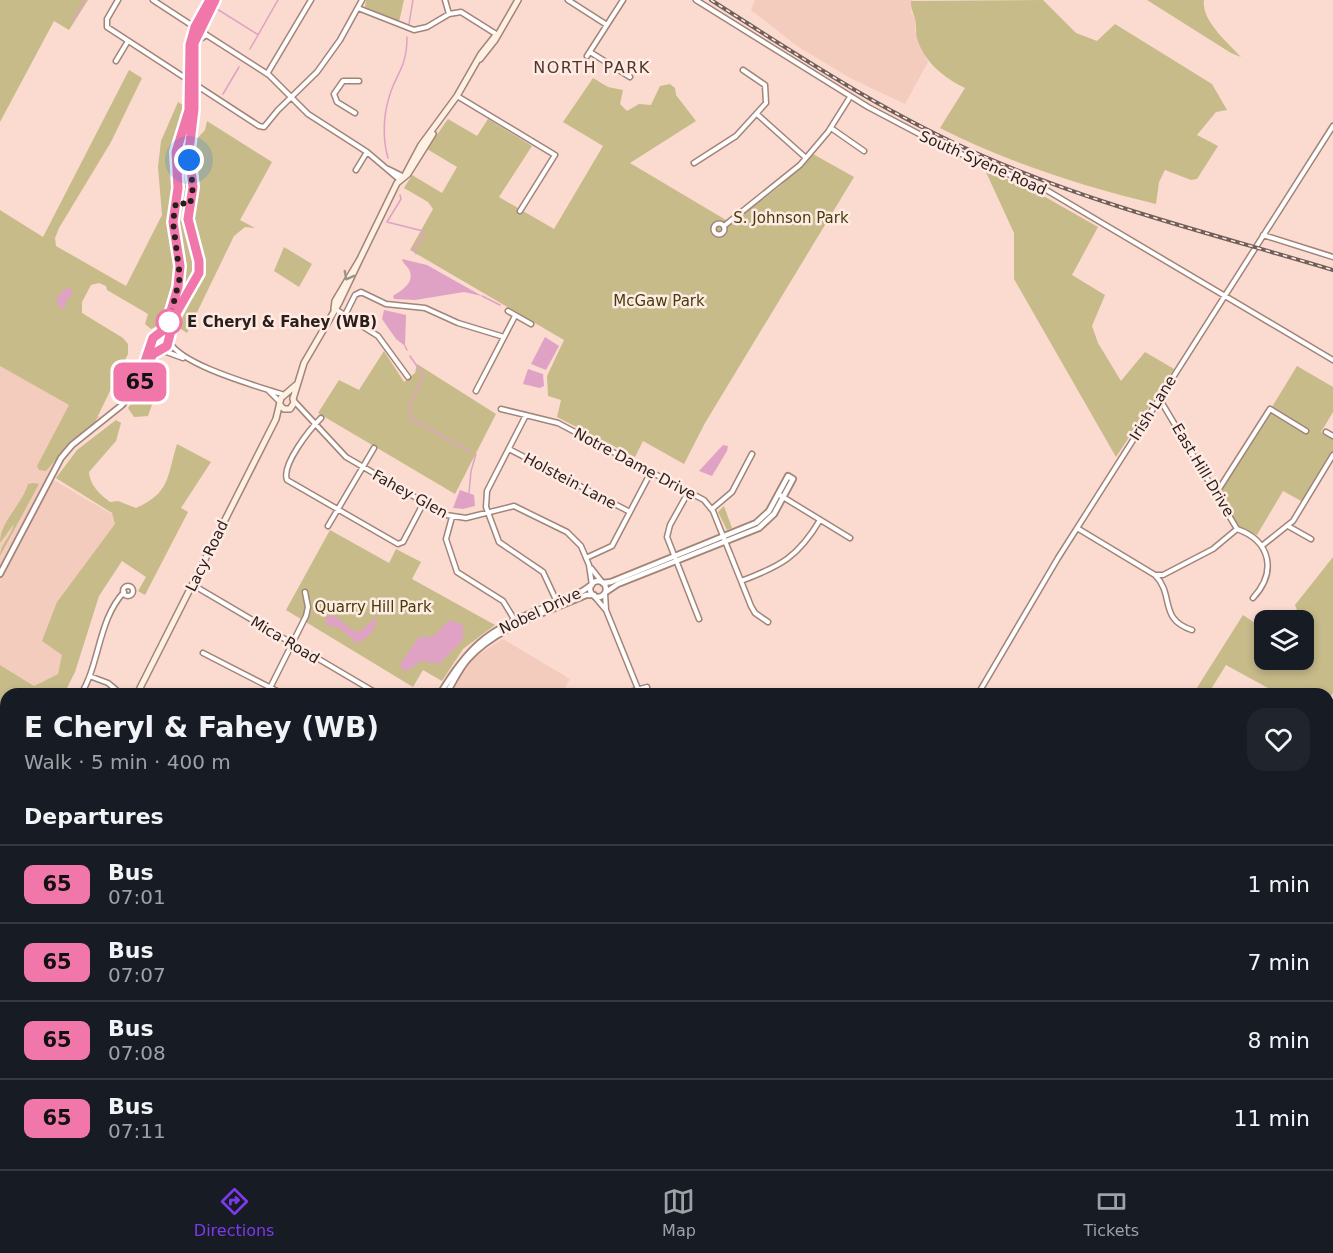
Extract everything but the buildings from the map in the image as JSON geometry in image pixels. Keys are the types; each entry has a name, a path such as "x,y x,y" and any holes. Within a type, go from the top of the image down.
{"main road":[{"path":"285,395 294,400 296,385 304,363 402,178 518,0"},
{"path":"287,410 279,403 296,385"},
{"name":"Lacy Road","path":"276,418 287,410 294,400"},
{"name":"Lacy Road","path":"140,688 276,418 279,403"}],"street":[{"path":"118,0 106,23 107,27 264,127 322,66 362,0"},
{"path":"153,0 267,74 308,114 402,178"},
{"path":"0,574 61,458 72,446 118,410 137,385 153,354 161,350 168,340 175,315 199,273 198,256 188,224 193,187 189,142 194,109 190,45 210,0"},
{"path":"137,385 152,341 166,328 179,282 180,260 173,222 178,188 176,152 189,110 197,28 215,0"},
{"path":"267,74 311,0"},
{"path":"445,0 449,14"},
{"path":"568,0 607,25"},
{"path":"623,0 589,54 630,77"},
{"name":"South Syene Road","path":"696,0 850,97 940,145 1048,191 1333,360"},
{"path":"358,8 409,30 427,27 449,14 464,14 496,34"},
{"path":"194,43 206,35"},
{"path":"116,61 128,41"},
{"path":"694,163 730,140 758,115 766,103 767,91 760,81 743,70"},
{"path":"355,113 337,102 334,94 343,81 359,81"},
{"path":"457,96 555,155 520,211"},
{"path":"724,226 770,192 806,158 831,128 850,97"},
{"path":"758,115 806,158"},
{"path":"831,128 864,151"},
{"name":"Irish Lane","path":"982,688 1077,528 1333,128"},
{"path":"356,170 367,152"},
{"path":"176,202 190,205"},
{"path":"1263,235 1333,257"},
{"path":"345,315 355,295 361,292 386,304 425,308 458,323 504,337"},
{"path":"334,309 378,336 408,377"},
{"path":"508,312 531,324"},
{"path":"476,392 515,316"},
{"path":"157,334 164,334 174,351 190,359 285,395"},
{"path":"152,341 155,348 190,359"},
{"path":"267,390 279,403"},
{"name":"East Hill Drive","path":"1159,398 1237,529 1255,536 1263,544"},
{"name":"Fahey Glen","path":"294,400 340,451 363,467 452,517 472,517 508,506 526,510 567,532 579,542 589,565 603,582 606,610"},
{"name":"Notre Dame Drive","path":"501,409 558,423 704,500 712,509 752,610 768,622"},
{"path":"287,410 302,410"},
{"path":"1217,492 1270,410 1306,431"},
{"path":"526,416 486,496 488,512 501,545 543,572 557,602"},
{"path":"321,418 305,433 285,476 287,480 394,543 400,544 424,502"},
{"path":"1326,432 1333,436"},
{"path":"328,526 374,448"},
{"name":"Holstein Lane","path":"509,449 630,512"},
{"path":"712,509 732,492 752,454"},
{"path":"1253,598 1262,586 1267,566 1263,544 1288,526 1298,514 1333,455"},
{"path":"586,558 610,548 651,472"},
{"path":"688,491 668,528 668,539 699,619"},
{"path":"781,496 850,538"},
{"name":"Nobel Drive","path":"444,688 463,661 481,641 557,602 579,594 591,585 611,582 648,569 757,526 769,520 781,496"},
{"path":"452,517 446,539 457,572 503,601 517,622"},
{"path":"741,581 770,570 790,559 803,546 820,520"},
{"path":"1288,526 1311,539"},
{"path":"1077,528 1155,575 1162,586 1171,618 1179,625 1192,630"},
{"path":"1155,575 1162,575 1206,554 1225,542 1237,529"},
{"name":"Fahey Glen","path":"589,565 594,596 606,610"},
{"name":"Nobel Drive","path":"517,622 585,595 600,597 648,569"},
{"name":"Mica Road","path":"192,585 362,688"},
{"path":"85,688 92,677 103,631 124,592"},
{"path":"203,653 270,688 306,616 308,607 305,592"},
{"path":"606,610 637,688"},
{"name":"Nobel Drive","path":"449,688 463,661"},
{"path":"92,677 108,683 114,688"}],"shaded area":[{"path":"755,0 913,0 911,12 916,21 915,31 928,62 905,104 850,78 797,46 751,10"},
{"path":"402,259 427,265 482,296 464,292 415,300 394,299 393,296 406,287 411,276"},
{"path":"72,289 72,296 68,298 64,309 60,308 56,300 62,291"},
{"path":"384,310 406,315 405,346 396,339 382,319"},
{"path":"545,337 559,346 546,370 531,364"},
{"path":"157,362 163,362 167,369 163,376 157,376 153,372 153,366"},
{"path":"0,365 69,405 104,418 65,449 55,462 0,568"},
{"path":"528,369 543,374 544,386 540,388 523,384"},
{"path":"723,445 728,446 727,451 712,476 699,471"},
{"path":"52,479 120,519 57,602 63,655 58,674 34,686 0,665 0,580"},
{"path":"460,490 474,495 475,506 463,509 453,508"},
{"path":"326,616 335,616 352,630 359,632 377,617 371,633 356,643 340,628 326,625"},
{"path":"450,620 463,625 463,640 440,663 422,661 407,671 402,669 400,664 419,637 432,637"},
{"path":"503,639 570,679 565,688 452,688 471,659"}],"green space":[{"path":"0,0 88,0 69,30 54,21 0,122"},
{"path":"366,0 404,0 399,22 365,7"},
{"path":"1043,0 1076,33 1097,41 1115,24 1212,84 1227,110 1216,112 1197,135 1218,146 1197,179 1191,180 1165,170 1159,182 1156,204 1019,163 940,128 965,88 942,74 924,55 917,38 911,1"},
{"path":"1147,0 1204,0 1204,8 1211,23 1241,57 1231,53"},
{"path":"129,70 142,78 111,142 59,228 55,238 56,246 126,286 162,215 158,167 161,141 178,102 186,107 173,157 176,185 171,228 175,277 159,325 151,329 145,324 148,314 107,290 106,286 99,283 91,285 82,302 82,313 123,338 128,344 128,354 95,422 65,449 46,471 39,470 37,466 69,405 0,366 0,210 43,237"},
{"name":"McGaw Park","path":"593,78 608,87 623,90 620,104 627,111 639,104 651,105 660,86 670,84 675,88 676,95 696,121 630,163 731,223 779,187 813,154 854,177 705,423 684,464 643,441 635,457 557,417 561,400 548,396 547,376 564,340 410,250 433,209 428,202 404,188 412,175 442,193 457,167 427,149 448,119 477,136 488,119 532,146 499,197 554,229 603,146 563,122"},
{"path":"207,121 272,162 240,220 255,228 245,227 234,236 187,333 178,327 204,273 202,254 193,221 198,185 194,142 205,130"},
{"path":"187,123 187,155 191,184 187,201 178,197 177,154"},
{"path":"985,170 1033,190 1098,227 1072,275 1105,295 1092,326 1098,343 1121,381 1145,352 1174,369 1116,457 1014,279 1014,233"},
{"path":"179,205 188,210 188,227 197,266 192,285 173,315 182,273 175,220 176,207"},
{"path":"284,247 312,264 299,287 274,271"},
{"path":"384,351 404,382 415,373 417,364 496,414 455,494 318,413 339,380 359,390"},
{"path":"1297,366 1333,387 1333,412 1321,432 1333,439 1333,451 1303,502 1283,491 1257,535 1238,527 1220,492"},
{"path":"140,391 154,399 148,416 134,417 128,408"},
{"path":"116,420 121,423 116,441 89,472 93,486 110,502 118,501 136,508 155,496 166,483 177,444 211,462 181,508 188,512 145,595 138,591 146,577 122,561 99,596 75,672 67,688 0,688 0,665 34,686 58,674 62,655 42,641 57,602 115,524 112,513 56,478 77,450"},
{"path":"28,484 39,484 0,556 14,524 0,543 7,520"},
{"path":"724,506 732,528 727,530 718,512"},
{"name":"Quarry Hill Park","path":"330,530 389,563 396,549 421,562 412,579 495,625 463,649 442,681 423,670 413,687 286,610"},
{"path":"1333,557 1333,688 1268,688 1226,665 1212,688 1197,688 1243,615 1254,622 1254,670 1314,670 1314,610 1297,610 1295,605"}],"waterway":[{"path":"73,20 85,0"},
{"path":"250,49 278,0"},
{"path":"409,24 413,0"},
{"path":"217,9 257,34"},
{"path":"388,158 384,137 386,108 403,65 407,37"},
{"path":"223,94 239,67"},
{"path":"400,195 401,199 387,222 423,231 424,234 415,248 416,254"},
{"path":"482,296 500,305"},
{"path":"405,346 407,350"},
{"path":"410,356 423,375 409,408 412,419 469,451"},
{"path":"469,493 471,471 476,454"}],"railway":[{"path":"711,0 878,103 947,140 983,156 1068,190 1333,270"}],"bus line":[{"name":"65","path":"210,0 195,27 190,45 189,110 176,152 178,188 173,222 180,260 180,277 168,323 161,333 153,338 137,385 153,354 167,346 175,315 194,286 199,273 198,256 188,219 193,187 189,160 189,132 194,109 194,43 196,34 215,0"}],"place":[{"name":"E Cheryl & Fahey (WB)","path":"169,322"}],"district":[{"name":"NORTH PARK","path":"592,67"}],"route":[{"path":"169,322 180,272 173,222 176,202 190,205 193,187 189,160"}],"park label":[{"name":"S. Johnson Park","path":"791,218"}]}
